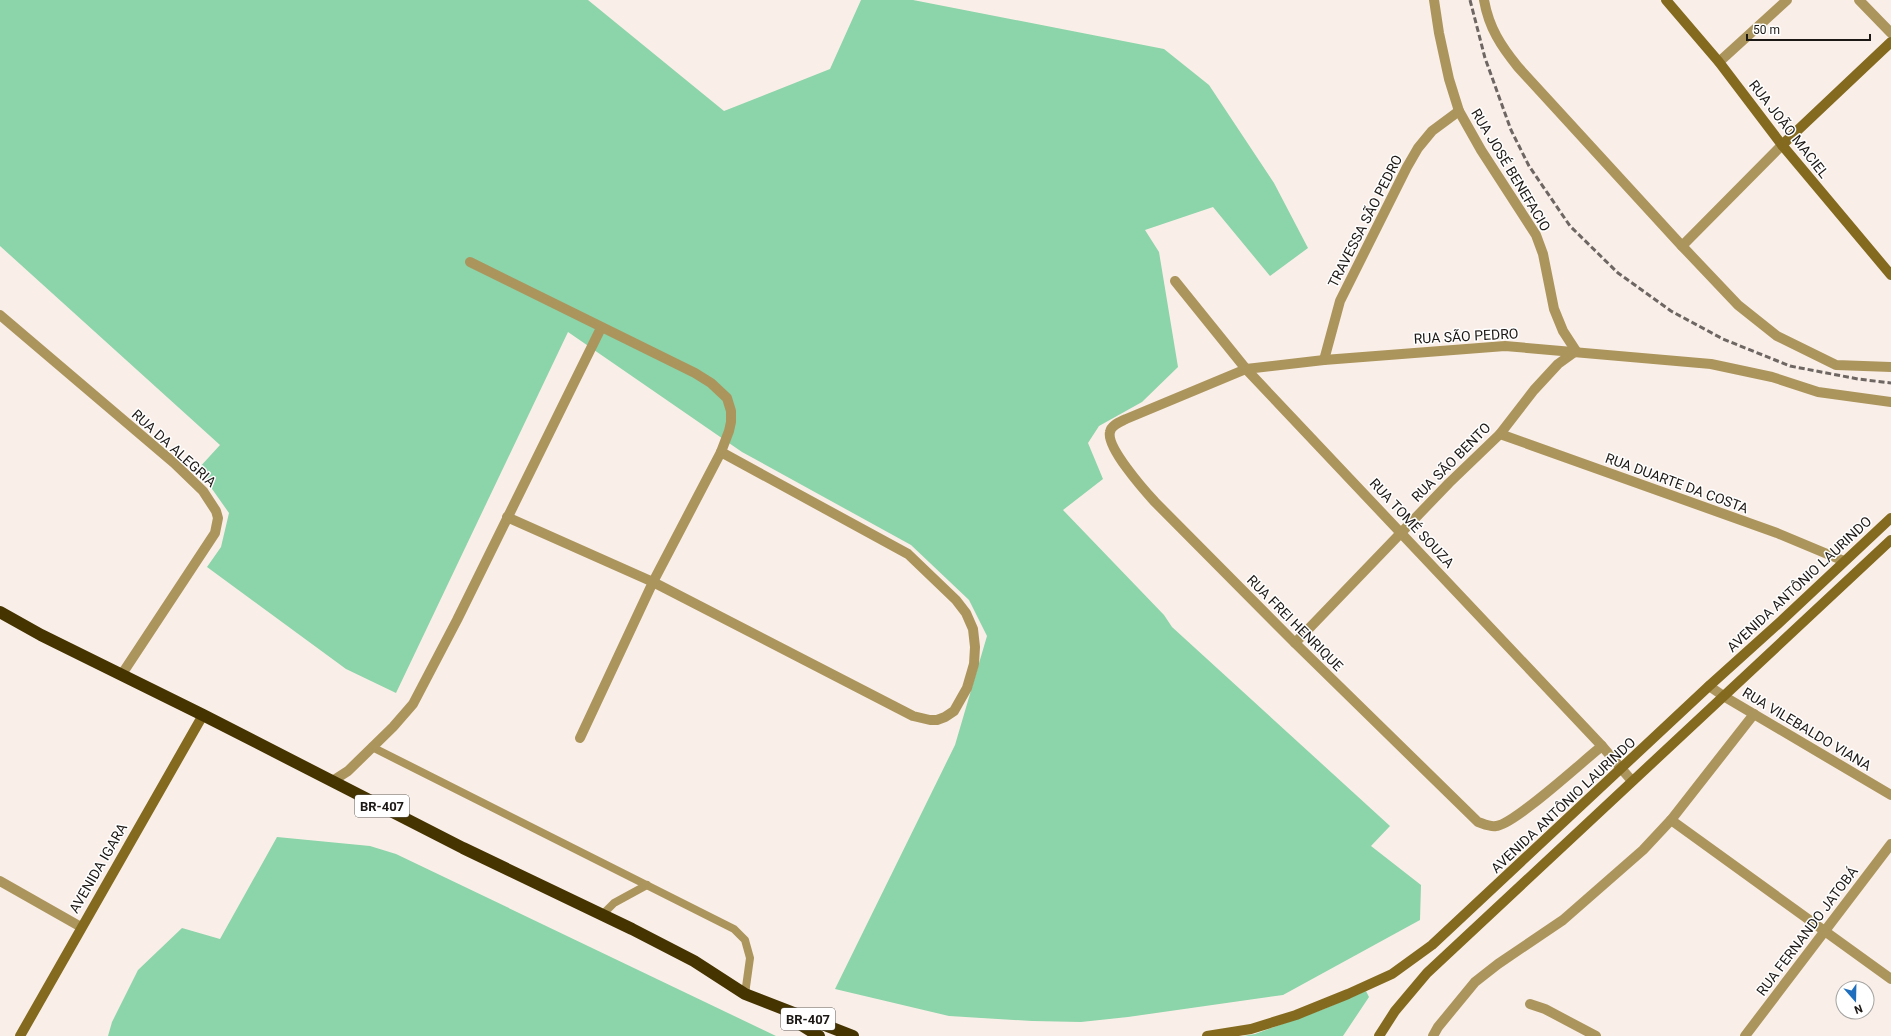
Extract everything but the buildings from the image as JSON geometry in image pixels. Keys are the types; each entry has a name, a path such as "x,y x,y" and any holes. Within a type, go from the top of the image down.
{"highway":[{"name":"BR-407","path":"0,612 41,635 334,780 463,848 694,961 745,994 853,1036"},
{"name":"BR-407","path":"763,1001 807,1032 818,1036"}],"main road":[{"name":"RUA JOÃO MACIEL","path":"1666,0 1719,62 1782,145 1891,275"},
{"path":"1782,145 1891,42"},
{"name":"AVENIDA ANTÔNIO LAURINDO","path":"1207,1036 1251,1029 1296,1015 1392,974 1432,946 1709,686 1891,518"},
{"name":"AVENIDA ANTÔNIO LAURINDO","path":"1379,1036 1395,1011 1427,973 1632,781 1725,697 1891,540"},
{"name":"AVENIDA IGARA","path":"20,1036 203,715"}],"street":[{"name":"RUA JOSÉ BENEFACIO","path":"1434,0 1439,33 1449,79 1459,111 1481,150 1536,235 1544,254 1554,309 1563,331 1576,351"},
{"path":"1484,0 1492,27 1499,43 1518,67 1682,246 1738,304 1777,336 1836,365 1891,367"},
{"path":"1719,62 1787,0"},
{"path":"1859,0 1891,33"},
{"name":"TRAVESSA SÃO PEDRO","path":"1324,360 1340,301 1407,167 1418,148 1432,131 1459,111"},
{"path":"1682,246 1782,145"},
{"path":"470,262 601,328 695,373 711,383 724,394 727,398 731,411 731,422 721,452 652,582 580,738"},
{"name":"RUA TOMÉ SOUZA","path":"1175,281 1246,369 1602,746 1632,781"},
{"name":"RUA DA ALEGRIA","path":"0,315 174,464 203,491 216,511 218,518 215,533 122,674"},
{"path":"334,780 348,771 413,704 457,620 601,328"},
{"name":"RUA SÃO PEDRO","path":"1246,369 1324,360 1505,346 1711,364 1772,377 1818,392 1891,402"},
{"name":"RUA SÃO BENTO","path":"1295,644 1401,532 1500,434 1539,385 1558,364 1576,351"},
{"name":"RUA FREI HENRIQUE","path":"1246,369 1126,419 1113,426 1109,434 1120,459 1155,502 1295,644 1478,822 1488,826 1497,826 1508,822 1533,804 1602,746"},
{"name":"RUA DUARTE DA COSTA","path":"1500,434 1777,533 1844,561"},
{"path":"507,517 652,582 921,719 938,720 945,718 954,711 961,701 974,664 975,647 973,629 966,613 956,600 908,554 721,452"},
{"name":"RUA VILEBALDO VIANA","path":"1709,686 1725,697 1891,795"},
{"path":"1433,1036 1442,1022 1475,982 1563,920 1643,850 1671,820 1754,714"},
{"path":"1671,820 1891,979"},
{"name":"RUA FERNANDO JATOBÁ","path":"1745,1036 1891,844"},
{"path":"0,881 81,927"},
{"path":"1530,1004 1545,1009 1596,1036"}],"lane":[{"path":"372,747 734,929 745,940 750,958 745,994"},
{"path":"602,915 614,903 647,886"}],"green space":[{"path":"0,0 588,0 724,111 830,69 861,0 913,0 1164,49 1209,85 1274,183 1308,248 1270,276 1213,207 1145,230 1159,252 1178,367 1142,402 1099,426 1088,443 1103,479 1063,510 1164,615 1172,627 1390,826 1371,846 1421,885 1420,920 1283,995 1128,1017 1081,1022 1032,1021 949,1016 835,989 955,745 987,636 969,600 911,545 742,452 568,332 396,693 346,669 207,567 221,547 229,513 198,469 220,445 0,246"},
{"path":"277,837 370,846 396,854 776,1036 108,1036 112,1022 138,970 182,928 220,939"},
{"path":"1366,991 1369,997 1343,1036 1243,1036 1255,1034 1324,1009"}],"railway":[{"path":"1470,0 1485,58 1511,130 1529,166 1570,226 1618,273 1671,311 1723,339 1790,366 1858,379 1891,383"}]}
